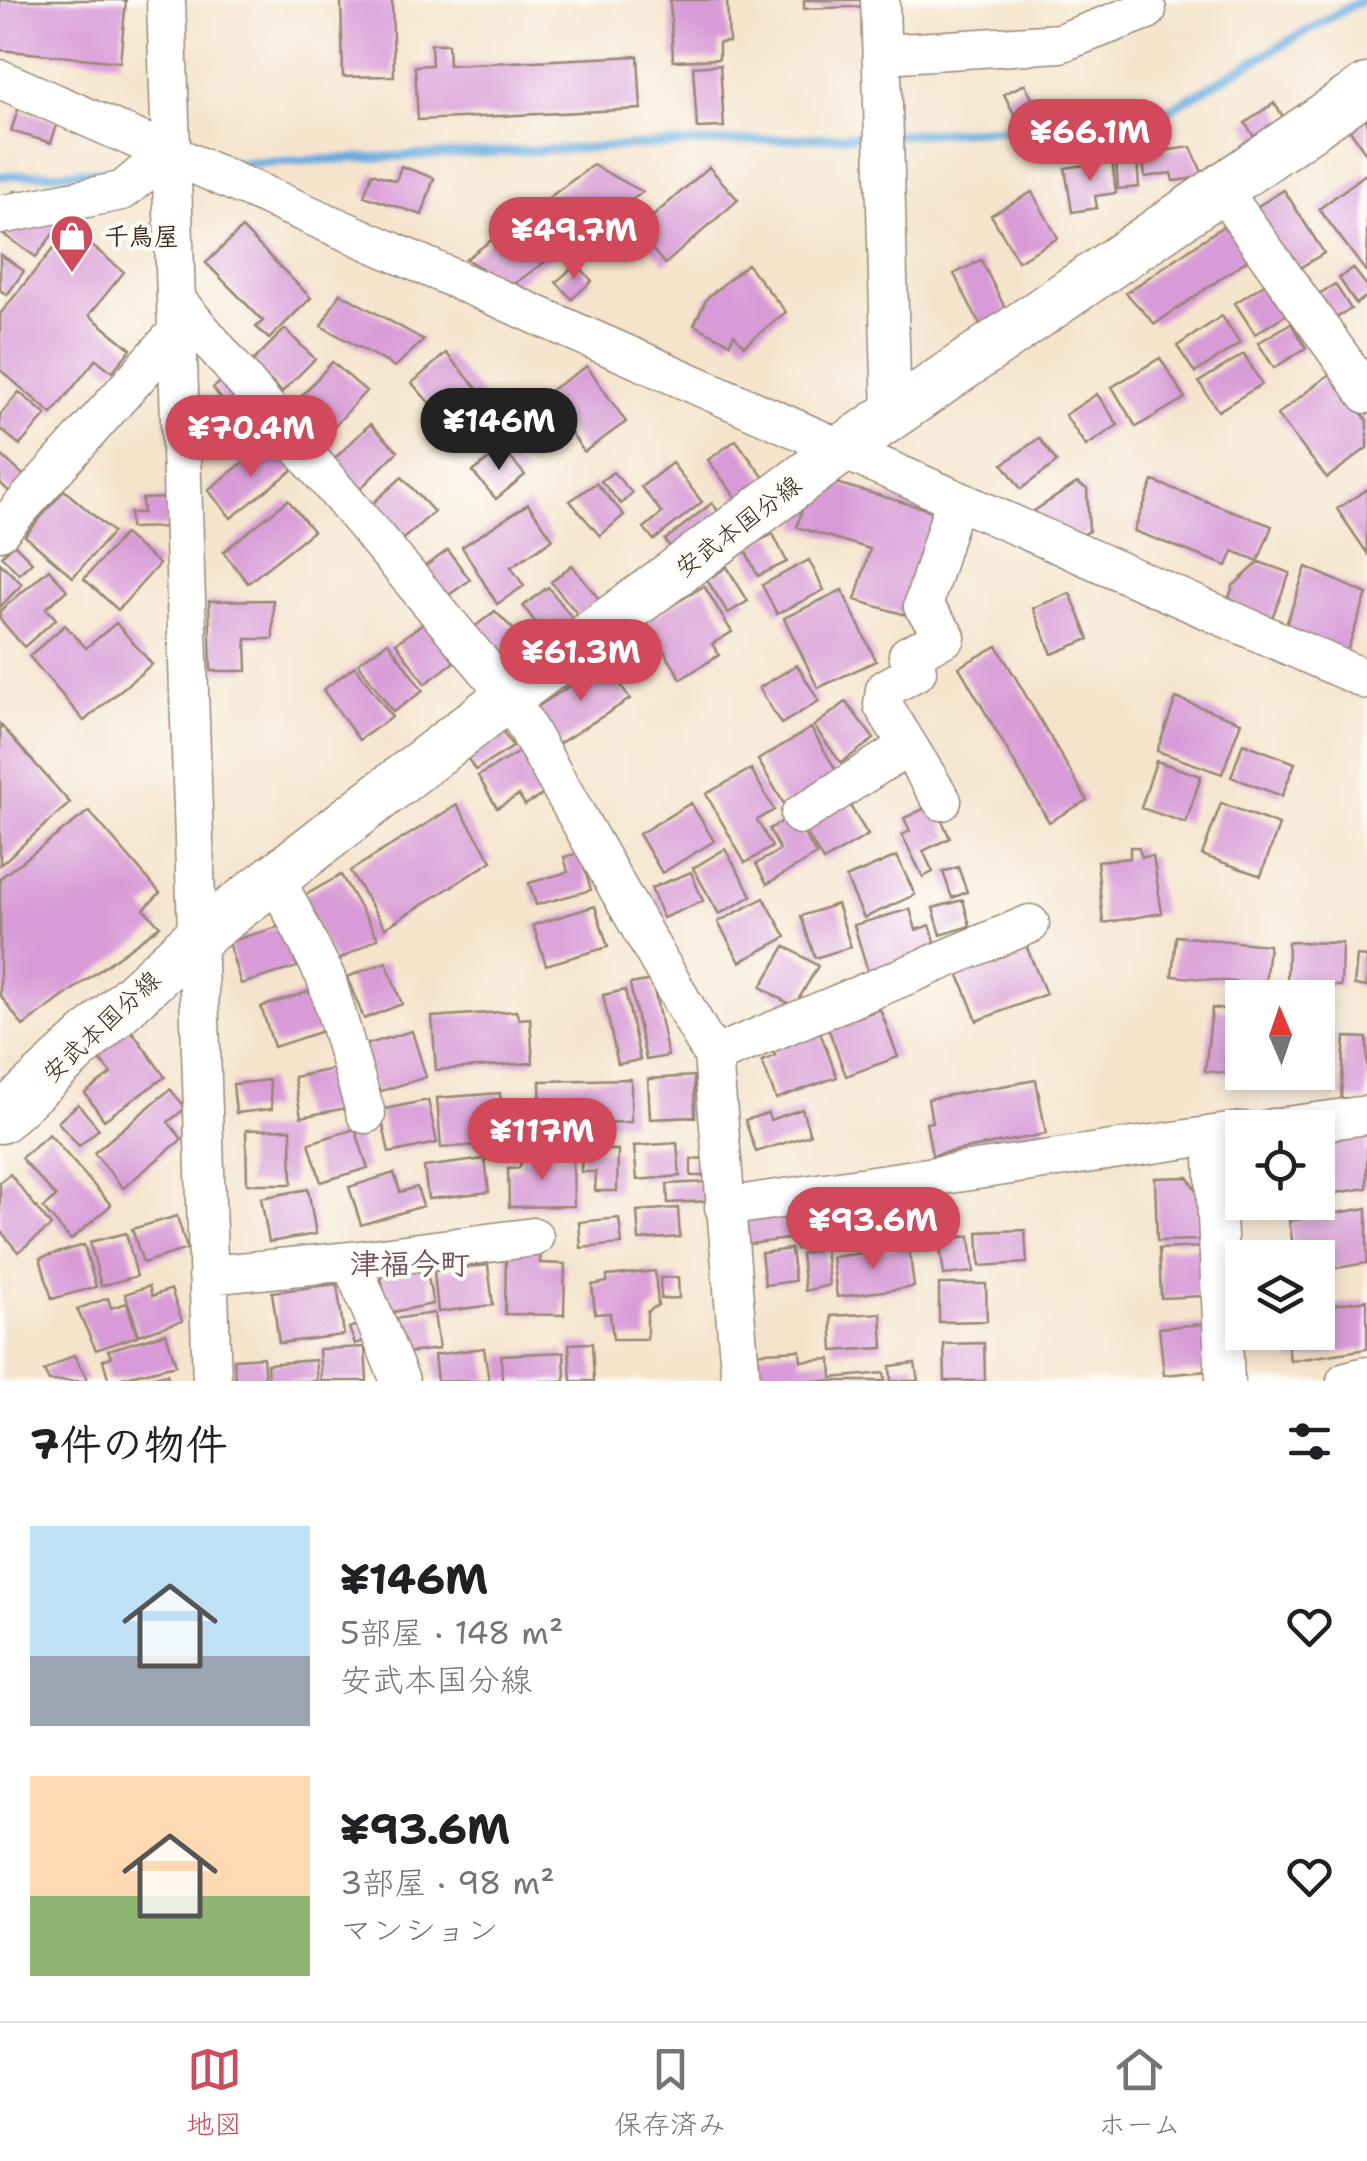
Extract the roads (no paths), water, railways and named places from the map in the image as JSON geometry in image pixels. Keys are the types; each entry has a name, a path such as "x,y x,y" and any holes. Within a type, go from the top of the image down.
{"main road":[{"name":"安武本国分線","path":"0,1118 197,938 509,696 841,450 1367,88"}],"street":[{"path":"166,0 168,153 212,1381"},
{"path":"880,0 892,414"},
{"path":"884,54 1060,43 1147,10"},
{"path":"0,79 1367,680"},
{"path":"0,216 122,191 168,153"},
{"path":"1221,189 1367,394"},
{"path":"0,531 176,317"},
{"path":"176,317 509,696 713,1056 742,1381"},
{"path":"942,801 884,705 885,689 917,671 908,655 946,637 924,606 956,500"},
{"path":"800,815 908,746"},
{"path":"276,879 326,978 366,1114"},
{"path":"713,1056 1030,924"},
{"path":"1335,1119 1367,1115"},
{"path":"724,1207 1225,1134"},
{"path":"1225,1381 1227,1220"},
{"path":"208,1275 534,1237"},
{"path":"351,1261 400,1381"},
{"path":"1346,1381 1367,1376"}],"waterway":[{"path":"892,135 1149,121 1361,0"},
{"path":"227,164 876,135"},
{"path":"0,176 127,170"}],"place":[{"name":"千鳥屋","path":"72,274"}],"district":[{"name":"津福今町","path":"410,1263"}]}
